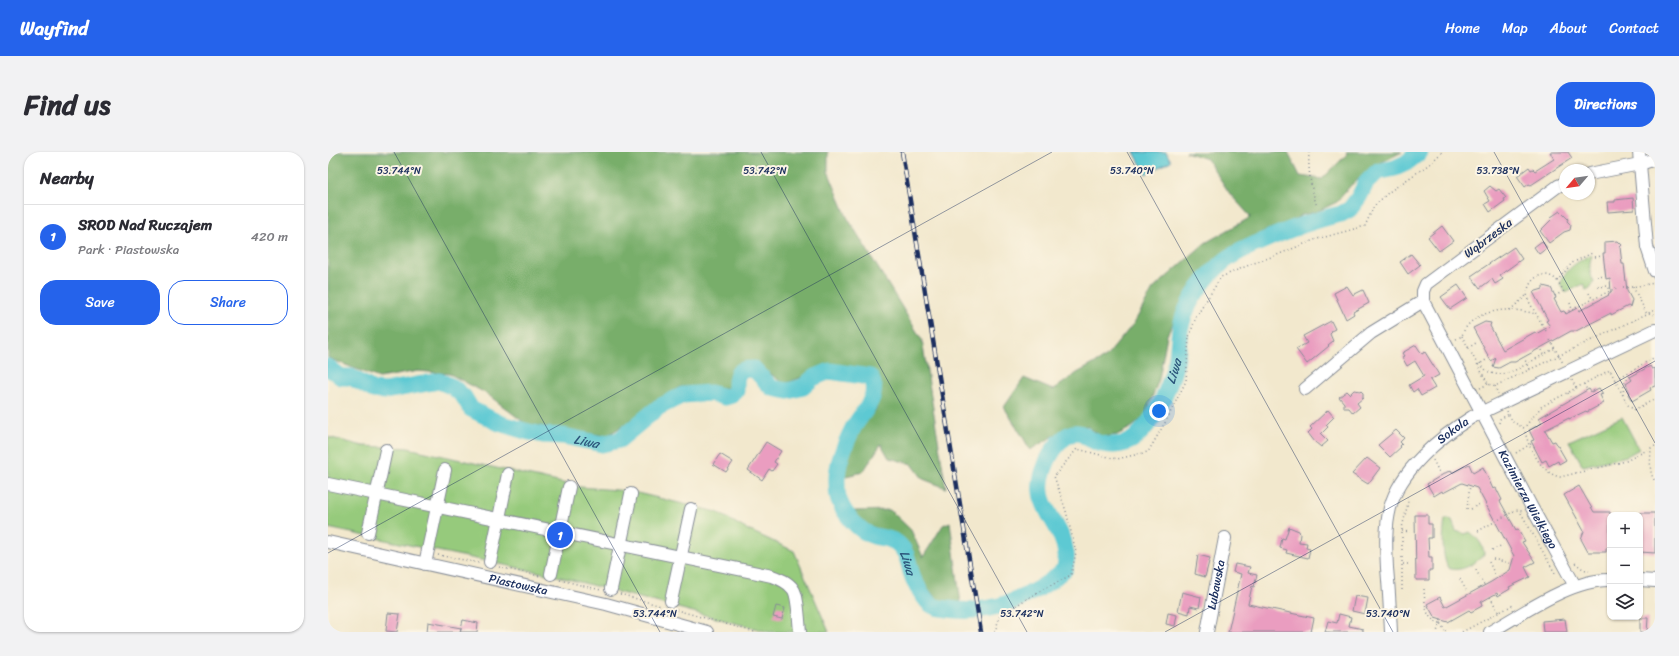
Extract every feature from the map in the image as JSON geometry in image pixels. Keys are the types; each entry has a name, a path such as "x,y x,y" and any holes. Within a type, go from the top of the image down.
{"street":[{"path":"1595,172 1639,158 1655,158"},
{"path":"1639,158 1647,247 1655,271"},
{"name":"Wąbrzeska","path":"1423,301 1423,291 1426,284 1559,186"},
{"path":"1305,389 1371,333 1423,301 1482,412"},
{"name":"Sokola","path":"1391,632 1386,537 1388,517 1394,497 1404,478 1417,462 1452,431 1482,412 1655,330"},
{"name":"Kazimierza Wielkiego","path":"1482,412 1575,586"},
{"path":"368,533 386,450"},
{"path":"426,564 445,470"},
{"path":"490,562 508,474"},
{"path":"328,484 772,576 785,581 794,590 800,632"},
{"path":"551,574 569,487"},
{"path":"611,589 631,494"},
{"path":"671,601 691,509"},
{"name":"Lubawska","path":"1207,632 1225,538"},
{"name":"Piastowska","path":"328,542 606,604 707,632"},
{"path":"1490,632 1575,586 1595,580 1607,580"},
{"path":"1643,580 1655,581"}],"path":[{"path":"1308,152 1308,172 1317,207"},
{"path":"995,632 1000,614 1072,575 1076,552 1066,511 1054,476 1076,449 1117,459 1148,452 1166,421 1186,380 1189,337 1196,317 1221,277 1314,240 1365,226 1374,206 1389,192 1431,163 1442,152"},
{"path":"1557,281 1572,263 1594,252"},
{"path":"1594,257 1602,256"},
{"path":"1510,310 1526,295 1530,283 1535,277 1541,275 1549,275 1556,278 1565,294"},
{"path":"1597,277 1606,276"},
{"path":"1623,286 1632,287 1655,283"},
{"path":"1598,287 1608,286 1610,291"},
{"path":"1565,313 1618,287"},
{"path":"1632,287 1648,313 1655,315"},
{"path":"1555,296 1563,291"},
{"path":"1589,293 1592,300"},
{"path":"1526,295 1546,331"},
{"path":"1570,303 1574,308"},
{"path":"1488,384 1462,336 1464,328 1477,318 1495,311 1510,310 1536,314"},
{"path":"1482,387 1488,384 1495,386 1655,310"},
{"path":"1456,340 1462,336"},
{"path":"1550,340 1564,365"},
{"path":"1468,348 1476,343"},
{"path":"1480,363 1487,371 1496,375 1511,372 1555,348"},
{"path":"1542,350 1544,354"},
{"path":"1615,380 1631,374 1655,357"},
{"path":"1478,365 1486,360"},
{"path":"1525,360 1530,369"},
{"path":"1524,428 1541,407 1610,370 1628,405 1634,410 1655,399"},
{"path":"1623,395 1624,384 1631,374"},
{"path":"1584,384 1587,390"},
{"path":"1495,386 1513,422 1524,428 1538,461 1546,471 1553,475 1560,477 1567,476 1626,461 1655,446"},
{"path":"1568,392 1570,397"},
{"path":"1490,428 1499,423 1500,419 1509,414"},
{"path":"1518,456 1516,453 1530,445"},
{"path":"1651,448 1651,471 1655,481"},
{"path":"1431,457 1439,472"},
{"path":"1467,509 1470,485"},
{"path":"1402,590 1402,531 1408,502 1407,495"},
{"path":"1471,509 1481,504"},
{"path":"1520,512 1556,576"},
{"path":"1402,531 1410,532"},
{"path":"1492,550 1503,545"},
{"path":"1493,559 1512,564"},
{"path":"1489,562 1495,575"},
{"path":"1402,564 1411,564"},
{"path":"1476,570 1484,586"},
{"path":"1460,579 1466,590"},
{"path":"1424,589 1427,613 1431,619 1440,623 1446,632"},
{"path":"1490,597 1505,624"},
{"path":"1462,632 1519,602"},
{"path":"1437,632 1441,620"}],"green space":[{"path":"328,152 828,152 828,171 847,217 922,340 946,488 923,479 912,464 889,458 881,444 863,472 842,477 856,435 876,409 878,380 870,370 829,367 784,384 755,362 733,368 731,388 680,387 607,436 526,424 487,394 450,374 418,371 379,378 328,358"},
{"path":"1186,152 1288,152 1300,176 1322,179 1347,154 1346,152 1402,152 1382,162 1351,185 1337,202 1316,212 1302,215 1287,224 1267,230 1251,238 1229,251 1209,268 1192,287 1167,335 1159,379 1145,416 1132,427 1117,435 1102,437 1087,426 1067,428 1030,450 1004,407 1024,378 1053,390 1077,373 1106,357 1134,323 1153,289 1205,243 1251,217 1230,194 1207,159"},
{"path":"1591,255 1590,269 1594,282 1590,288 1586,290 1583,284 1566,293 1560,284 1562,278 1577,263"},
{"path":"1622,417 1639,449 1627,456 1583,466 1569,441"},
{"path":"328,437 363,446 408,448 580,487 629,491 717,512 744,528 794,551 829,632 769,632 557,576 328,528"},
{"path":"890,510 911,530 923,557 943,525 950,522 961,604 938,601 917,575 910,551 893,533 865,525 852,511"},
{"path":"1445,519 1452,521 1456,531 1465,534 1470,532 1481,544 1484,554 1481,558 1468,567 1458,569 1448,568 1443,551"}],"water":[{"path":"1134,152 1166,152 1171,161 1146,174"}],"building":[{"path":"1550,152 1568,152 1572,158 1563,164 1559,164 1559,167 1531,185 1529,184 1525,187 1517,176 1529,167 1531,170 1533,169 1535,171 1554,159"},
{"path":"1490,186 1496,191 1499,189 1506,198 1504,199 1505,201 1490,212 1485,204 1490,201 1484,191"},
{"path":"1633,198 1634,210 1608,212 1607,202 1615,202 1615,200"},
{"path":"1560,211 1568,219 1567,221 1571,225 1570,230 1564,232 1549,243 1540,231 1552,219 1551,217"},
{"path":"1442,226 1453,241 1439,251 1428,237"},
{"path":"1542,241 1547,248 1539,254 1534,247"},
{"path":"1618,241 1622,245 1620,247 1622,264 1624,264 1627,291 1632,300 1630,307 1628,306 1611,315 1611,313 1576,331 1571,331 1515,362 1510,362 1499,368 1493,367 1496,358 1491,361 1473,328 1485,322 1491,323 1490,326 1503,350 1535,332 1536,334 1550,326 1546,321 1548,320 1533,292 1543,289 1543,286 1551,288 1556,298 1554,299 1561,312 1564,311 1566,314 1577,308 1579,311 1609,295 1608,294 1611,292 1610,278 1606,279 1603,253 1605,253 1605,242"},
{"path":"1514,247 1522,259 1500,275 1503,279 1495,284 1492,279 1480,288 1471,276"},
{"path":"1411,254 1420,265 1408,274 1400,262"},
{"path":"1458,285 1467,298 1450,309 1441,297"},
{"path":"1347,286 1353,295 1363,290 1369,303 1353,312 1354,314 1346,319 1334,293"},
{"path":"1331,321 1335,329 1331,331 1332,332 1330,334 1333,341 1307,364 1296,349 1307,343 1303,336"},
{"path":"1416,345 1422,354 1425,352 1439,375 1430,380 1435,388 1421,396 1417,389 1413,392 1409,385 1424,376 1415,361 1407,366 1402,357 1404,356 1402,353"},
{"path":"1650,366 1652,369 1655,368 1655,386 1632,401 1628,394 1630,393 1626,384 1632,380 1630,377"},
{"path":"1599,388 1603,394 1600,395 1604,403 1545,430 1552,442 1555,441 1566,460 1559,464 1558,461 1549,466 1546,460 1542,462 1531,441 1534,440 1529,430 1542,423 1539,418 1589,389 1591,392"},
{"path":"1354,390 1361,391 1363,393 1363,398 1357,403 1360,407 1353,413 1349,408 1344,408 1344,403 1339,397 1347,391 1350,394"},
{"path":"1328,410 1334,417 1326,425 1328,427 1321,434 1328,441 1321,447 1308,433 1312,429 1310,427"},
{"path":"1396,430 1404,438 1400,442 1402,444 1400,446 1401,447 1390,457 1378,445"},
{"path":"766,442 781,451 774,462 777,464 772,471 769,469 762,480 748,470"},
{"path":"720,454 733,462 726,472 713,464"},
{"path":"1367,458 1380,468 1368,484 1352,474"},
{"path":"1469,464 1473,473 1483,467 1493,489 1496,488 1502,500 1500,501 1516,530 1518,529 1525,541 1522,542 1535,562 1525,567 1530,577 1509,587 1510,589 1498,596 1497,593 1481,602 1482,606 1471,612 1469,610 1448,622 1435,618 1427,604 1440,597 1445,607 1491,582 1510,570 1514,556 1477,488 1462,483 1434,496 1427,484 1447,472 1451,471 1452,473"},
{"path":"1579,486 1594,512 1607,512 1606,552 1588,552 1581,539 1584,531 1564,495"},
{"path":"1643,513 1655,513 1655,553 1643,552"},
{"path":"1415,515 1428,515 1428,524 1432,524 1432,538 1428,538 1429,557 1432,557 1432,570 1429,570 1429,580 1416,580"},
{"path":"1289,527 1299,531 1299,542 1307,543 1306,548 1310,549 1308,558 1286,553 1287,550 1280,548 1282,538 1285,539"},
{"path":"1198,555 1210,558 1205,577 1195,574"},
{"path":"1235,564 1250,567 1248,573 1257,575 1254,587 1252,586 1248,604 1314,618 1311,632 1228,632 1241,574 1233,572"},
{"path":"1182,592 1201,597 1199,608 1190,606 1189,614 1178,611"},
{"path":"1355,596 1368,598 1365,614 1352,611"},
{"path":"776,606 785,608 782,619 773,617"},
{"path":"388,613 400,614 397,632 386,631"},
{"path":"1168,613 1177,615 1175,626 1166,624"},
{"path":"1339,614 1351,617 1349,626 1363,629 1363,632 1325,632 1328,621 1337,623"},
{"path":"1643,618 1648,618 1647,632 1640,632 1640,620 1643,620"},
{"path":"1565,619 1567,632 1543,632 1542,621"},
{"path":"463,620 478,623 477,632 460,632"},
{"path":"428,622 461,628 460,632 427,632"}],"waterway":[{"name":"Liwa","path":"328,367 341,377 351,377 373,390 385,391 439,381 453,387 464,397 471,409 499,423 543,435 563,436 602,444 619,440 659,407 683,395 710,393 725,397 732,395 736,391 738,374 743,370 754,369 772,388 788,391 803,387 813,378 830,371 870,377 874,391 872,397 853,428 844,447 838,469 838,498 844,511 863,531 874,536 891,540 903,549 907,556 911,572 920,591 932,605 940,608 964,610 980,610 996,607 1025,596 1040,588 1065,569 1066,556 1063,542 1059,531 1048,512 1041,492 1041,480 1047,462 1059,443 1070,435 1076,433 1082,434 1089,439 1102,444 1114,445 1130,441 1143,430 1161,403 1170,383 1177,357 1181,326 1187,308 1198,289 1212,273 1230,257 1246,248 1289,230 1320,219 1341,214 1350,209 1359,197 1366,183 1377,172 1395,168 1406,163 1420,152"}],"railway":[{"path":"902,152 981,632"}],"place":[{"name":"SROD Nad Ruczajem","path":"560,535"}]}
